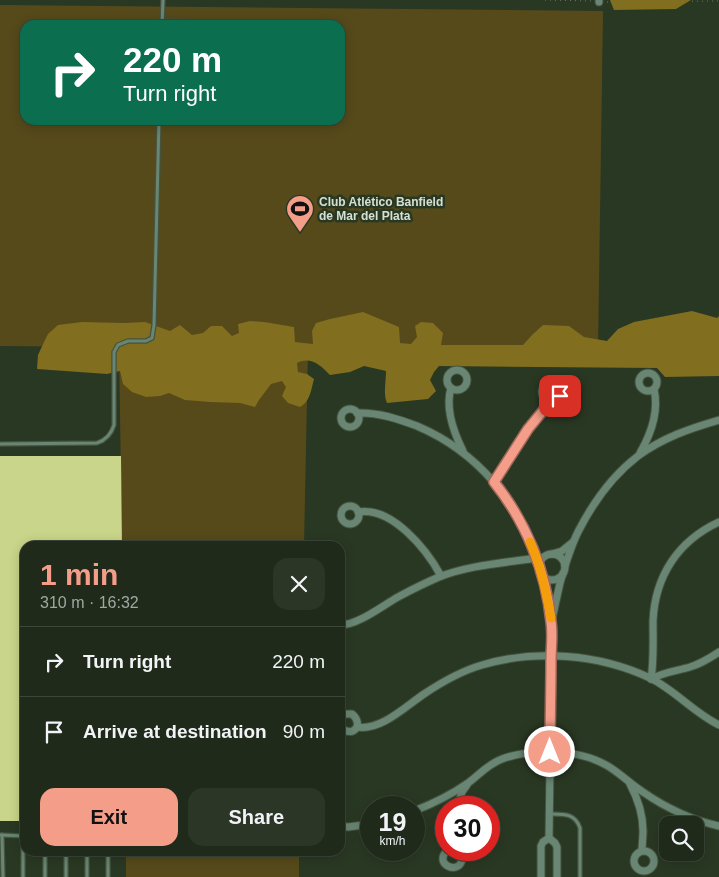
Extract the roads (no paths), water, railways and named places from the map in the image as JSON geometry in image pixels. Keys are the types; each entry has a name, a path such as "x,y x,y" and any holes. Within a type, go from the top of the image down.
{"street":[{"path":"451,388 449,395 451,416 457,438 464,453"},
{"path":"638,456 647,440 654,416 656,406 654,389"},
{"path":"494,482 521,440 546,407 548,401"},
{"path":"358,413 372,413 395,418 430,432 464,453 494,482 512,506 532,546 547,596 552,623"},
{"path":"557,877 556,847 549,838 552,623 560,584 577,533 612,481 638,456 689,429 719,420"},
{"path":"358,512 364,511 377,514 397,524 428,555 441,576"},
{"path":"651,679 653,666 653,620 661,580 674,557 685,545 706,528 719,522"},
{"path":"532,546 541,553 550,554 556,555 562,559 564,570 558,578 551,580 547,579 540,570 542,559 550,554 562,551 576,538"},
{"path":"345,625 441,576 488,564 536,558"},
{"path":"651,679 661,673 704,661 719,652"},
{"path":"357,726 369,727 387,719 449,678 480,665 514,658 551,656 579,658 634,671 672,692 707,719 719,725"},
{"path":"345,714 350,713 357,718 357,726 353,731 345,731"},
{"path":"425,806 468,783 502,759 523,754 550,752 579,755 606,764 649,796 674,810 689,817 719,826"},
{"path":"630,782 642,815 642,851"},
{"path":"461,796 468,783"},
{"path":"345,827 360,825"},
{"path":"540,877 541,846 549,838"},
{"path":"444,861 448,867 454,868 460,865 461,861"}],"lane":[{"path":"162,20 163,0"},
{"path":"0,444 97,444 112,432 114,425 114,352 118,345 128,341 146,341 152,338 154,325 160,125"},
{"path":"549,814 562,814 572,817 578,823 580,828 580,877"},
{"path":"3,877 1,835 20,836"},
{"path":"23,877 24,856"},
{"path":"45,856 45,877"},
{"path":"66,856 66,877"},
{"path":"87,856 87,877"},
{"path":"108,856 108,877"}],"place":[{"name":"Club Atlético Banfield de Mar del Plata","path":"300,233"}]}
